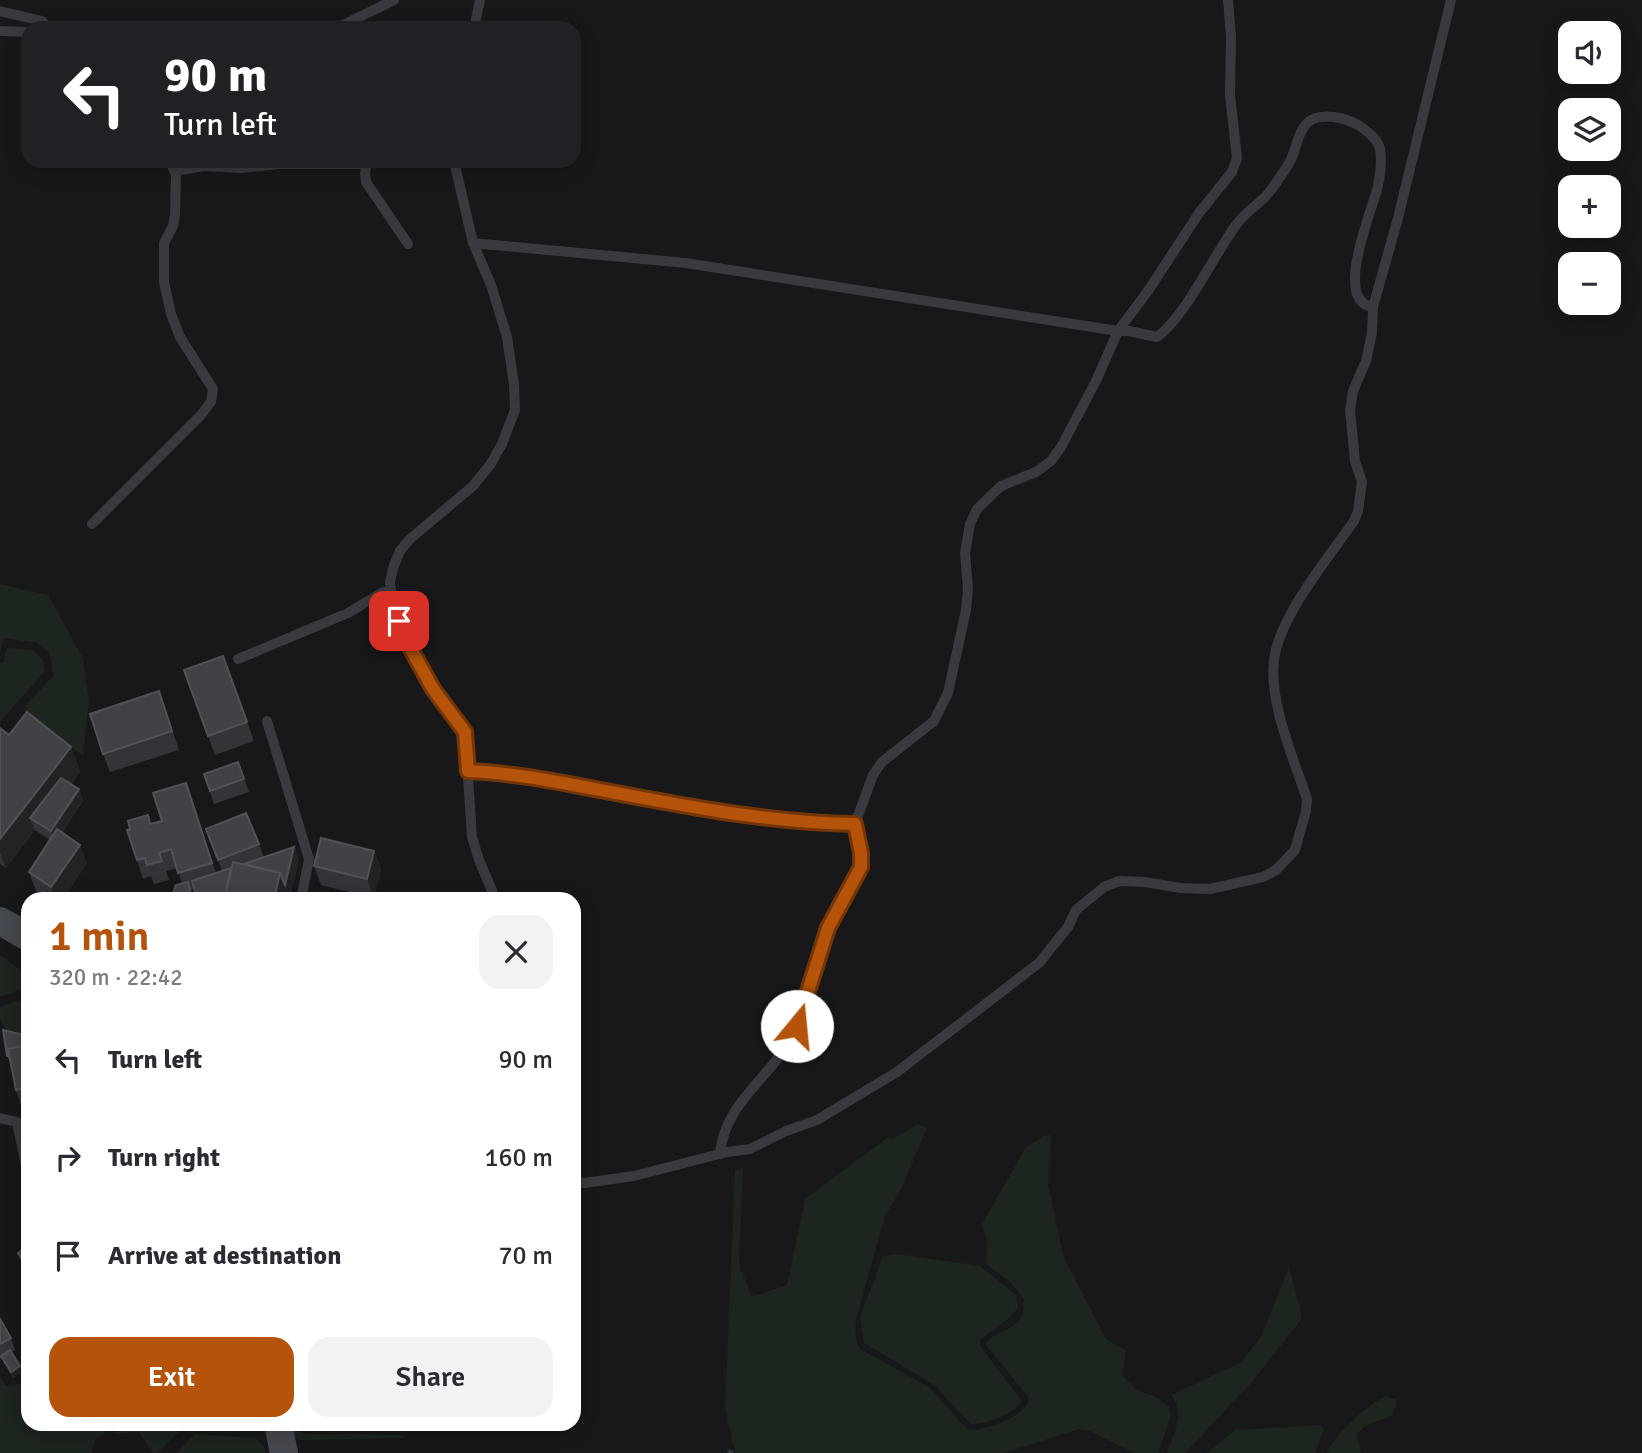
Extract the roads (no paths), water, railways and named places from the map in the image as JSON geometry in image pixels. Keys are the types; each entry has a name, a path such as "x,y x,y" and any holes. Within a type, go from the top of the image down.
{"main road":[{"path":"0,921 21,933"},
{"path":"279,1431 284,1453"}],"lane":[{"path":"351,21 394,0"},
{"path":"476,21 480,0"},
{"path":"720,1154 722,1133 731,1115 779,1059 797,1026 828,928 861,867 855,824 873,775 882,762 934,721 948,693 966,610 968,589 965,553 970,524 976,509 1001,486 1036,472 1051,461 1079,414 1118,331 1199,213 1232,172 1237,158 1230,94 1228,0"},
{"path":"581,1183 634,1176 750,1149 786,1131 817,1120 897,1072 1040,963 1068,927 1076,910 1104,887 1119,881 1132,881 1181,888 1219,888 1263,877 1287,860 1295,850 1307,799 1278,713 1274,656 1292,612 1354,521 1358,511 1362,482 1355,461 1350,410 1353,391 1366,361 1372,333 1373,307 1398,218 1451,0"},
{"path":"0,11 42,21"},
{"path":"0,31 21,32"},
{"path":"473,243 686,263 1157,337 1176,317 1237,224 1249,209 1264,198 1290,163 1305,126 1313,120 1326,117 1345,119 1361,126 1380,146 1378,186 1355,263 1357,295 1365,305 1373,307"},
{"path":"92,524 211,402 213,388 180,337 171,314 164,282 164,243 176,215 172,168"},
{"path":"367,168 366,182 408,244"},
{"path":"456,168 473,243 491,285 507,338 515,410 502,444 473,486 410,539 400,551 393,568 391,592 406,640 433,689 465,732 472,837 478,860 492,892"},
{"path":"238,659 348,613 383,592 391,592"},
{"path":"267,722 309,859 303,892"},
{"path":"468,771 505,772 685,805 809,823 855,824"},
{"path":"0,1118 17,1122 21,1141"}]}
